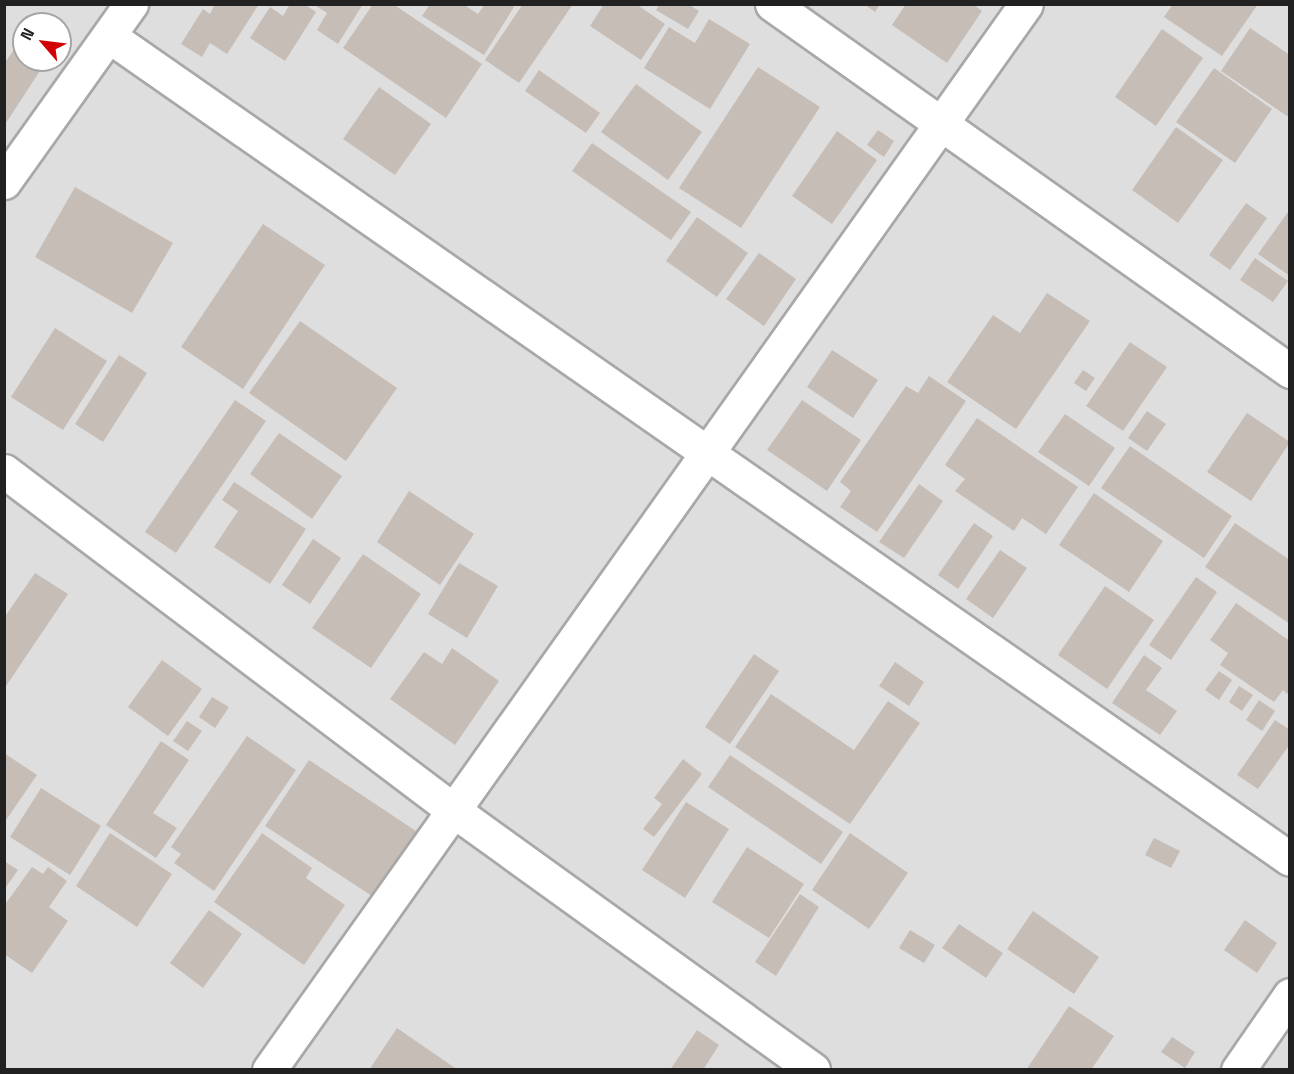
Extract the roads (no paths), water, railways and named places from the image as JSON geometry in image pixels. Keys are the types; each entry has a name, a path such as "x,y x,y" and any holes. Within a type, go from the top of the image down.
{"street":[{"path":"4,182 131,4"},
{"path":"772,4 1290,371"},
{"path":"269,1070 1026,4"},
{"path":"109,36 1290,860"},
{"path":"4,471 453,810 813,1070"},
{"path":"1238,1070 1290,996"}]}
